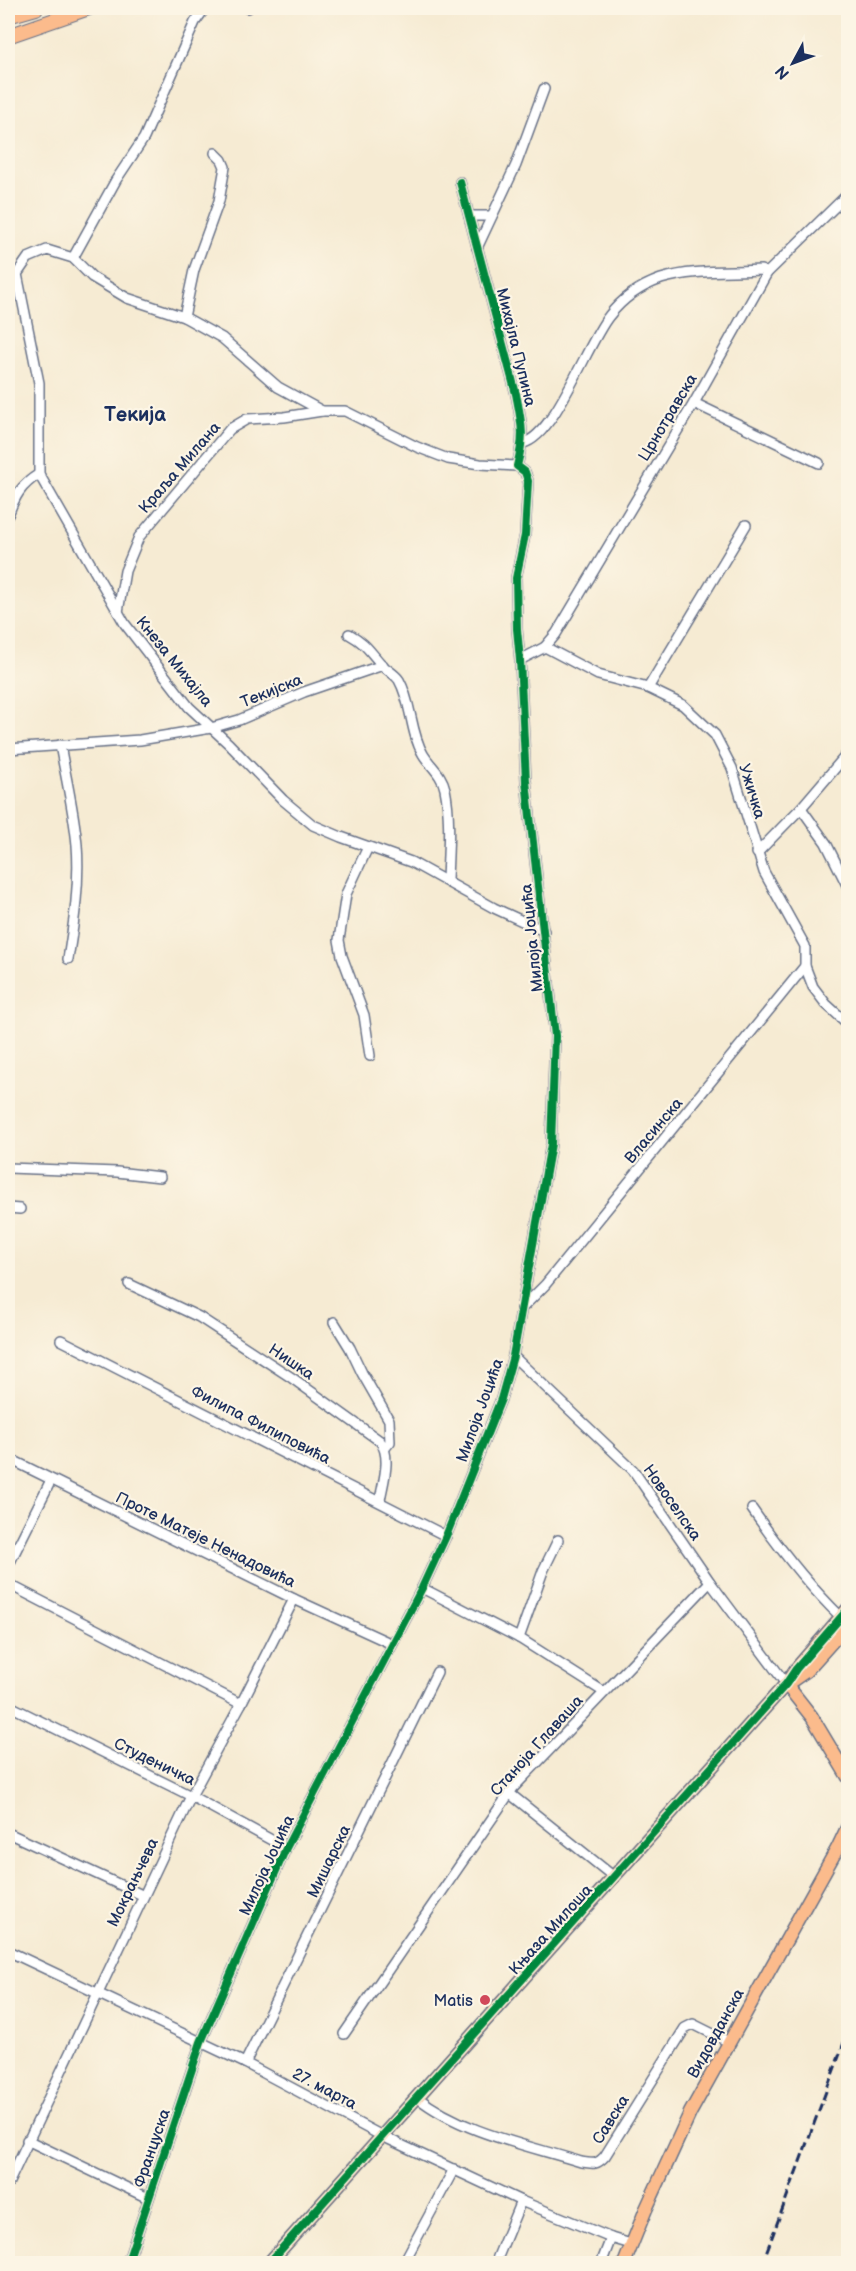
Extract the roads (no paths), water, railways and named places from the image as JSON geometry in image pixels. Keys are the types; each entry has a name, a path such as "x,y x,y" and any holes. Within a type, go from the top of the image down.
{"highway":[{"path":"8,16 36,8"},
{"path":"8,36 88,8"}],"main road":[{"name":"Књаза Милоша","path":"268,2264 786,1684 796,1670 846,1617"},
{"path":"786,1684 812,1717 849,1777"},
{"name":"Видовданска","path":"624,2264 686,2122 849,1826"}],"street":[{"path":"205,8 195,22 144,138 116,180 73,258 92,277 127,298 184,317 222,338 278,387 322,411 345,411 417,447 448,459 517,466 525,472 528,481 525,535 516,578 520,660"},
{"path":"477,248 516,165 544,89"},
{"path":"184,317 194,270 219,201 225,167 215,153"},
{"name":"Михајла Пупина","path":"459,182 516,394 523,442 517,466"},
{"name":"Црнотравска","path":"520,660 544,647 556,633 586,586 694,403 767,273 849,194"},
{"path":"469,216 491,216"},
{"name":"Кнеза Михајла","path":"73,258 47,250 28,258 17,274 39,383 39,474 125,624 189,707 284,800 313,825 411,862 494,908 544,931"},
{"path":"523,442 530,441 556,412 594,338 610,315 633,293 660,279 690,273 761,270 767,273"},
{"path":"694,403 819,463"},
{"name":"Краља Милана","path":"118,612 125,571 139,537 230,429 247,418 284,417 322,411"},
{"path":"8,515 16,493 39,474"},
{"path":"648,688 746,525"},
{"path":"349,634 363,642 398,678 423,754 437,770 445,786 448,822 447,880"},
{"name":"Ужичка","path":"544,647 598,675 648,688 683,705 715,735 732,768 764,872 805,946 805,966 817,995 849,1024"},
{"name":"Милоја Јоцића","path":"201,2042 286,1848 422,1588 446,1536 501,1399 513,1356 551,1144 555,1036 526,781 520,660"},
{"name":"Текијска","path":"8,749 140,740 211,728 239,720 304,692 383,665"},
{"path":"60,745 77,843 78,878 68,959"},
{"path":"757,853 801,808 849,753"},
{"path":"801,808 826,843 849,887"},
{"path":"368,847 346,894 339,940 342,956 364,1015 370,1056"},
{"name":"Власинска","path":"521,1309 545,1285 805,966"},
{"path":"8,1168 117,1172 160,1177"},
{"path":"8,1209 20,1209"},
{"name":"Нишка","path":"129,1284 199,1317 292,1378 380,1441 385,1448"},
{"path":"334,1322 351,1348 362,1373 389,1420 390,1442 385,1448 386,1470 380,1500"},
{"name":"Филипа Филиповића","path":"61,1340 380,1500 446,1536"},
{"name":"Новоселска","path":"513,1356 633,1470 710,1582 786,1684"},
{"name":"Проте Матеје Ненадовића","path":"8,1458 294,1599 392,1644"},
{"path":"8,1566 51,1480"},
{"path":"752,1509 789,1561 846,1617"},
{"path":"519,1638 543,1571 558,1540"},
{"name":"Станоја Главаша","path":"344,2034 509,1793 710,1582"},
{"path":"8,1584 241,1704"},
{"path":"422,1588 519,1638 604,1692"},
{"name":"Мокрањчева","path":"8,2184 190,1796 241,1704 294,1599"},
{"name":"Мишарска","path":"245,2063 437,1672"},
{"name":"Студеничка","path":"8,1706 190,1796 286,1848"},
{"path":"509,1793 614,1877"},
{"path":"8,1833 142,1895"},
{"name":"27. марта","path":"8,1951 245,2063 382,2136 520,2201 631,2244"},
{"name":"Савска","path":"417,2097 437,2112 463,2125 581,2162 595,2164 605,2156 685,2028 693,2024 729,2042"},
{"name":"Француска","path":"127,2264 201,2042"},
{"path":"27,2140 148,2198"},
{"path":"403,2264 454,2169"},
{"path":"495,2264 520,2201"},
{"path":"601,2264 611,2238"}],"railway":[{"path":"762,2264 848,2032"}],"place":[{"name":"Matis","path":"485,2000"}],"district":[{"name":"Текија","path":"135,414"}]}
